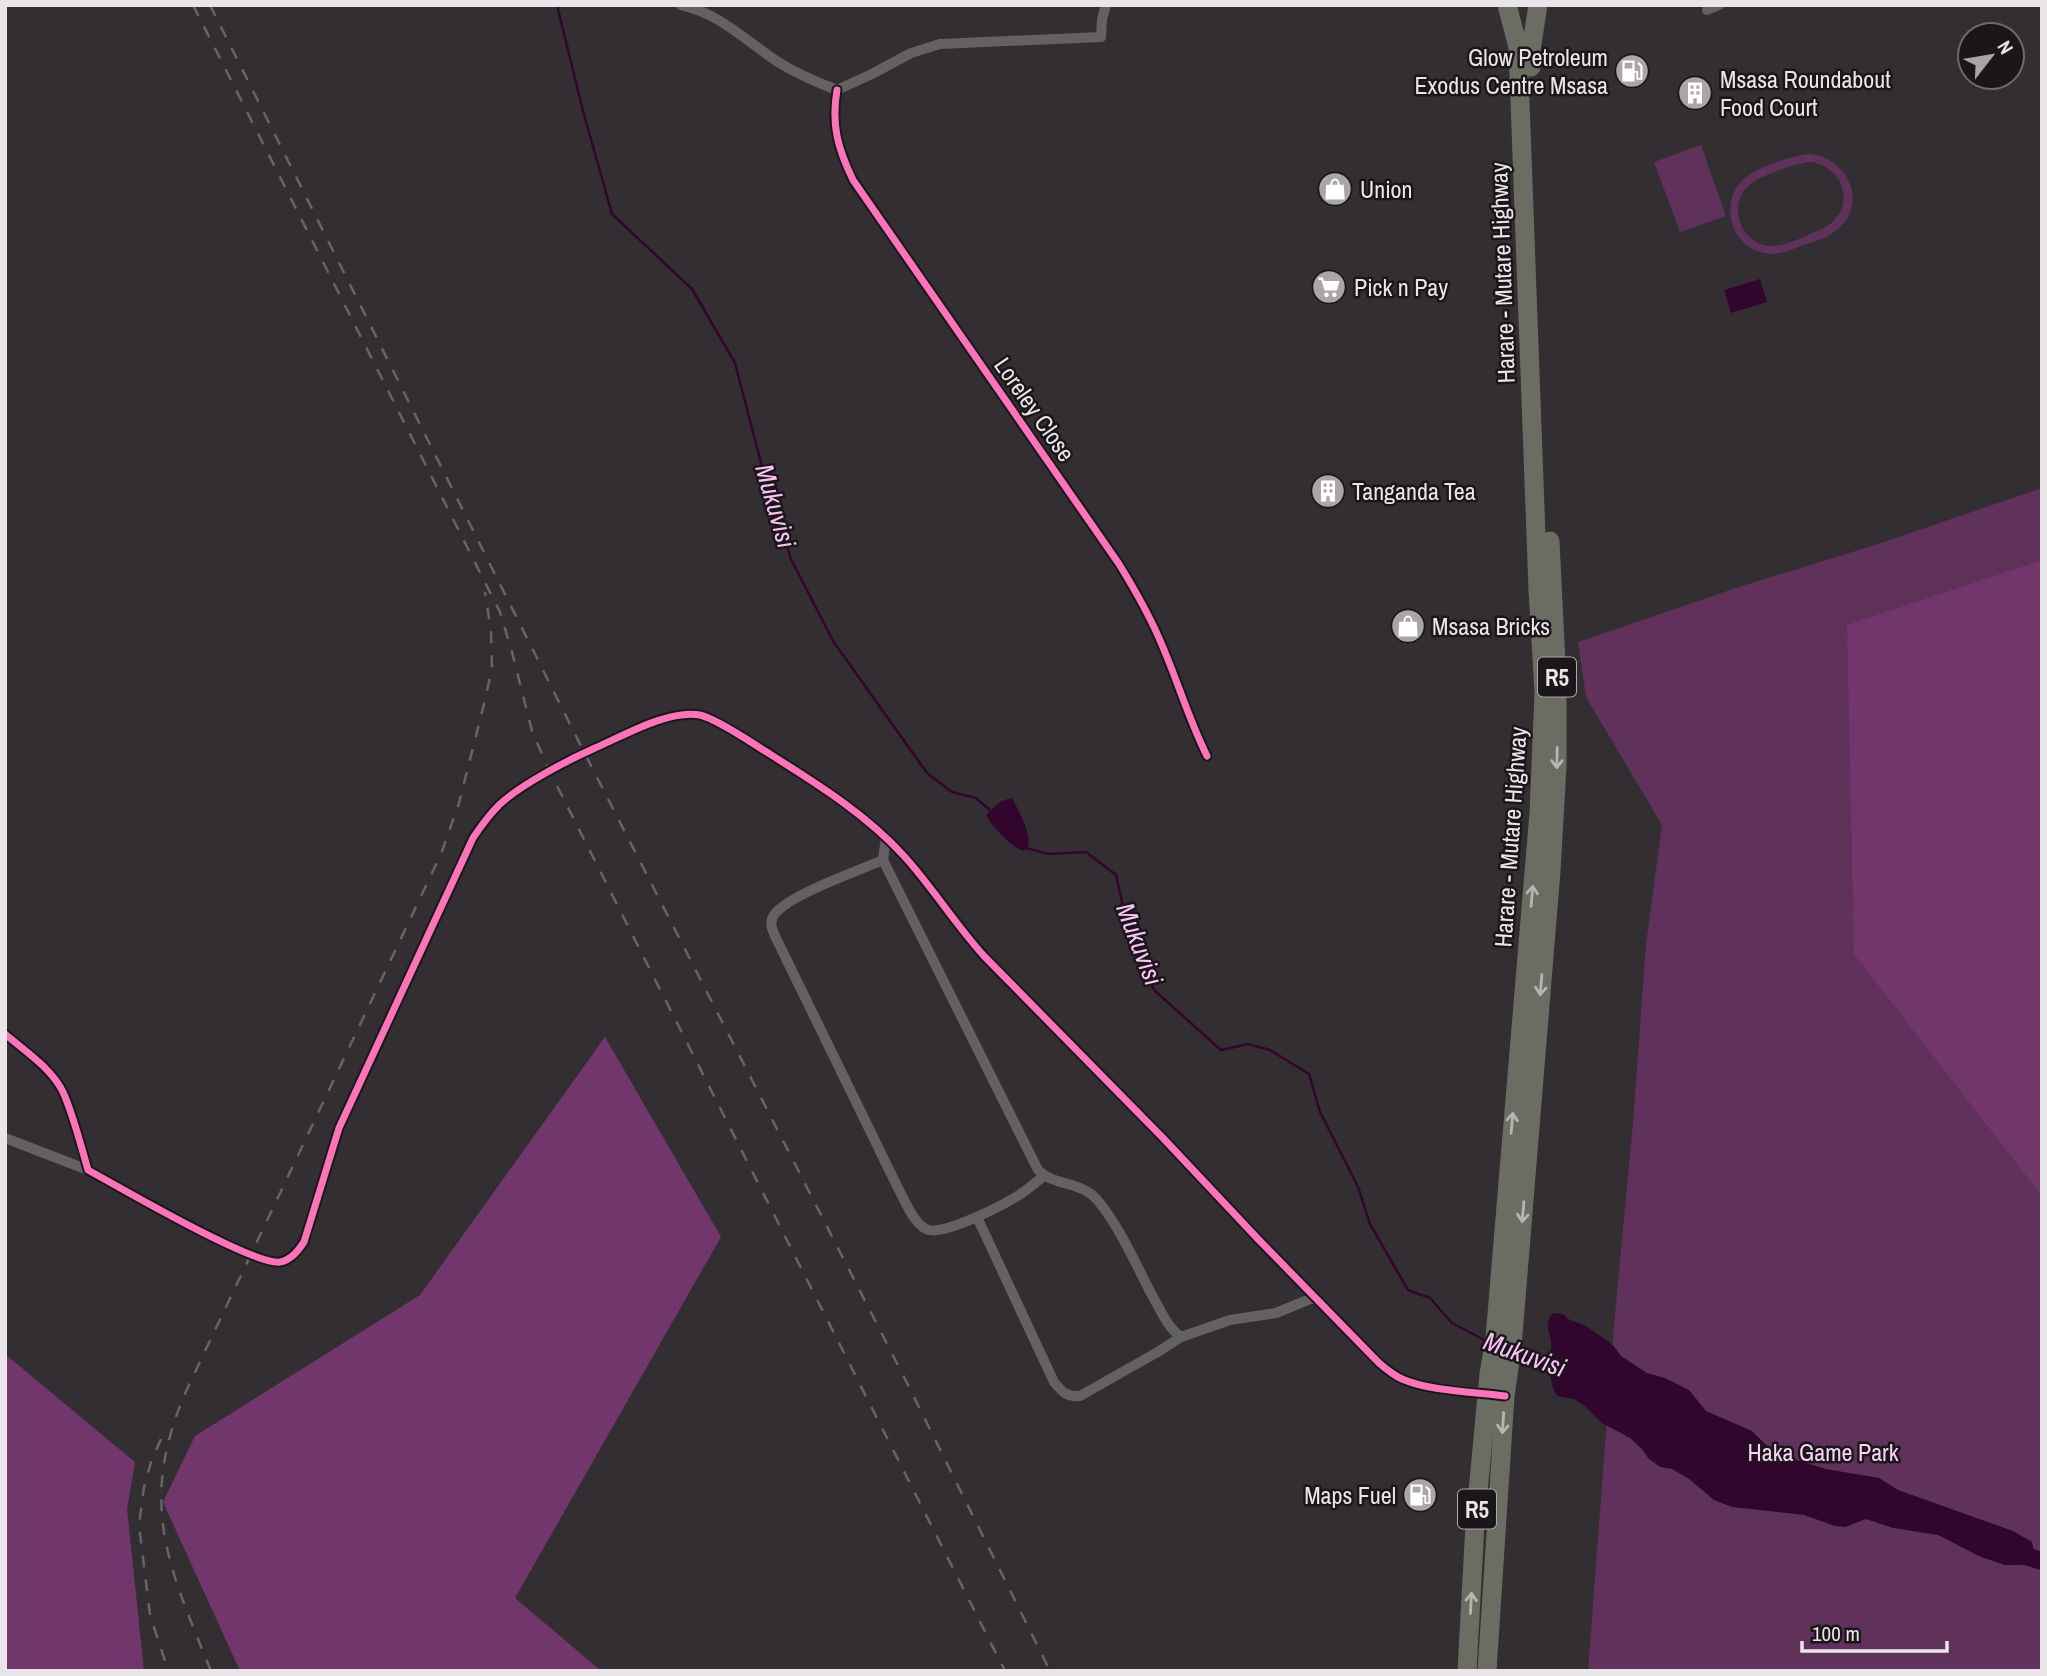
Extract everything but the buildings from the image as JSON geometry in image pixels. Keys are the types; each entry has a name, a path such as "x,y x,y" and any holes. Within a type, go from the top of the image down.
{"highway":[{"name":"Harare - Mutare Highway","path":"1503,1347 1539,813 1544,692 1518,47 1507,5"},
{"name":"Harare - Mutare Highway","path":"1467,1671 1475,1524 1503,1347 1551,872 1557,766 1557,684 1541,361 1531,50 1538,5"},
{"name":"Harare - Mutare Highway","path":"1487,1671 1496,1395"}],"street":[{"path":"681,5 714,16 777,62 799,75 837,90 911,53 940,44 1101,37 1106,5"},
{"path":"1707,10 1719,5"},
{"name":"Loreley Close","path":"837,90 834,106 838,143 853,180 1119,564 1145,607 1207,756"},
{"path":"5,1138 89,1170 251,1255 270,1262 281,1262 292,1256 304,1242 339,1128 473,838 487,818 521,788 584,752 664,719 692,715 709,719 815,783 886,837 912,865 984,956 1154,1128 1361,1346 1394,1375 1412,1383 1496,1395"},
{"path":"886,837 883,860 1038,1170 1044,1176 1081,1188 1099,1201 1132,1255 1164,1317 1181,1337"},
{"path":"883,860 807,892 781,908 771,921 853,1098 914,1217 927,1230 940,1232 977,1217 1022,1193 1044,1176"},
{"path":"5,1034 35,1058 62,1091 89,1170"},
{"path":"977,1217 1054,1382 1063,1393 1073,1396 1080,1396 1181,1337 1230,1320 1276,1313 1315,1297"}],"green space":[{"path":"1701,145 1726,216 1680,232 1654,162"},
{"path":"1803,155 1823,157 1843,172 1853,193 1848,217 1831,234 1787,251 1769,254 1752,249 1743,242 1732,222 1730,210 1737,188 1745,178 1758,170","holes":["1811,162 1823,166 1840,182 1843,192 1840,213 1833,222 1796,240 1776,246 1760,244 1745,232 1738,215 1738,206 1741,196 1751,183 1796,165"]},
{"name":"Haka Game Park","path":"2042,488 2042,1671 1588,1671 1646,944 1662,825 1586,697 1578,642"}],"shaded area":[{"path":"1760,279 1767,302 1731,313 1724,290"},
{"path":"2042,560 2042,1196 1854,954 1847,625"},
{"path":"1012,798 1028,836 1028,848 1023,851 1002,836 986,815 1001,801"},
{"path":"605,1037 721,1237 515,1598 599,1669 598,1671 240,1671 163,1502 195,1436 420,1295"},
{"path":"1553,1313 1563,1314 1568,1319 1586,1326 1613,1345 1621,1356 1647,1373 1665,1378 1689,1390 1706,1411 1752,1431 1774,1453 1826,1469 1879,1478 1898,1490 2013,1531 2032,1542 2035,1556 2025,1565 2005,1565 1981,1557 1938,1535 1893,1528 1866,1519 1845,1527 1835,1526 1804,1515 1732,1507 1714,1500 1689,1479 1672,1469 1660,1467 1630,1438 1602,1423 1585,1406 1574,1399 1557,1396 1551,1376 1551,1340 1548,1325"},
{"path":"5,1354 135,1462 127,1509 144,1671 5,1671"}],"waterway":[{"name":"Mukuvisi","path":"557,5 612,214 692,289 735,363 766,482 791,559 833,641 927,773 952,792 976,798 991,811"},
{"name":"Mukuvisi","path":"1026,848 1049,854 1086,852 1116,875 1125,915 1154,990 1221,1050 1248,1044 1270,1050 1309,1074 1320,1112 1358,1187 1370,1224 1408,1290 1430,1298 1452,1323 1488,1342"},
{"name":"Mukuvisi","path":"1520,1355 1549,1367"},
{"name":"Mukuvisi","path":"2012,1552 2042,1561"}],"railway":[{"path":"193,5 500,612 532,731 550,772 1005,1671"},
{"path":"210,5 584,752 905,1379 1050,1671"},
{"path":"211,1671 182,1597 164,1531 161,1498 164,1464 173,1428 188,1387 441,854 459,803 492,667 491,631 485,592"},
{"path":"161,1439 144,1487 139,1525 150,1615 168,1670"}],"cycle path":[{"path":"837,90 835,126 843,158 853,180 1119,564 1157,634 1207,756"},
{"path":"5,1034 37,1060 58,1083 70,1110 88,1170 243,1252 266,1260 280,1262 288,1259 304,1242 339,1128 473,838 485,821 519,789 572,759 661,720 688,714 700,715 733,731 820,787 856,812 889,840 915,868 984,956 1382,1365 1393,1374 1413,1383 1505,1396"}],"place":[{"name":"Glow Petroleum Exodus Centre Msasa","path":"1632,71"},
{"name":"Msasa Roundabout Food Court","path":"1695,93"},
{"name":"Union","path":"1335,189"},
{"name":"Pick n Pay","path":"1329,287"},
{"name":"Tanganda Tea","path":"1328,491"},
{"name":"Msasa Bricks","path":"1408,626"},
{"name":"Maps Fuel","path":"1420,1495"}]}
